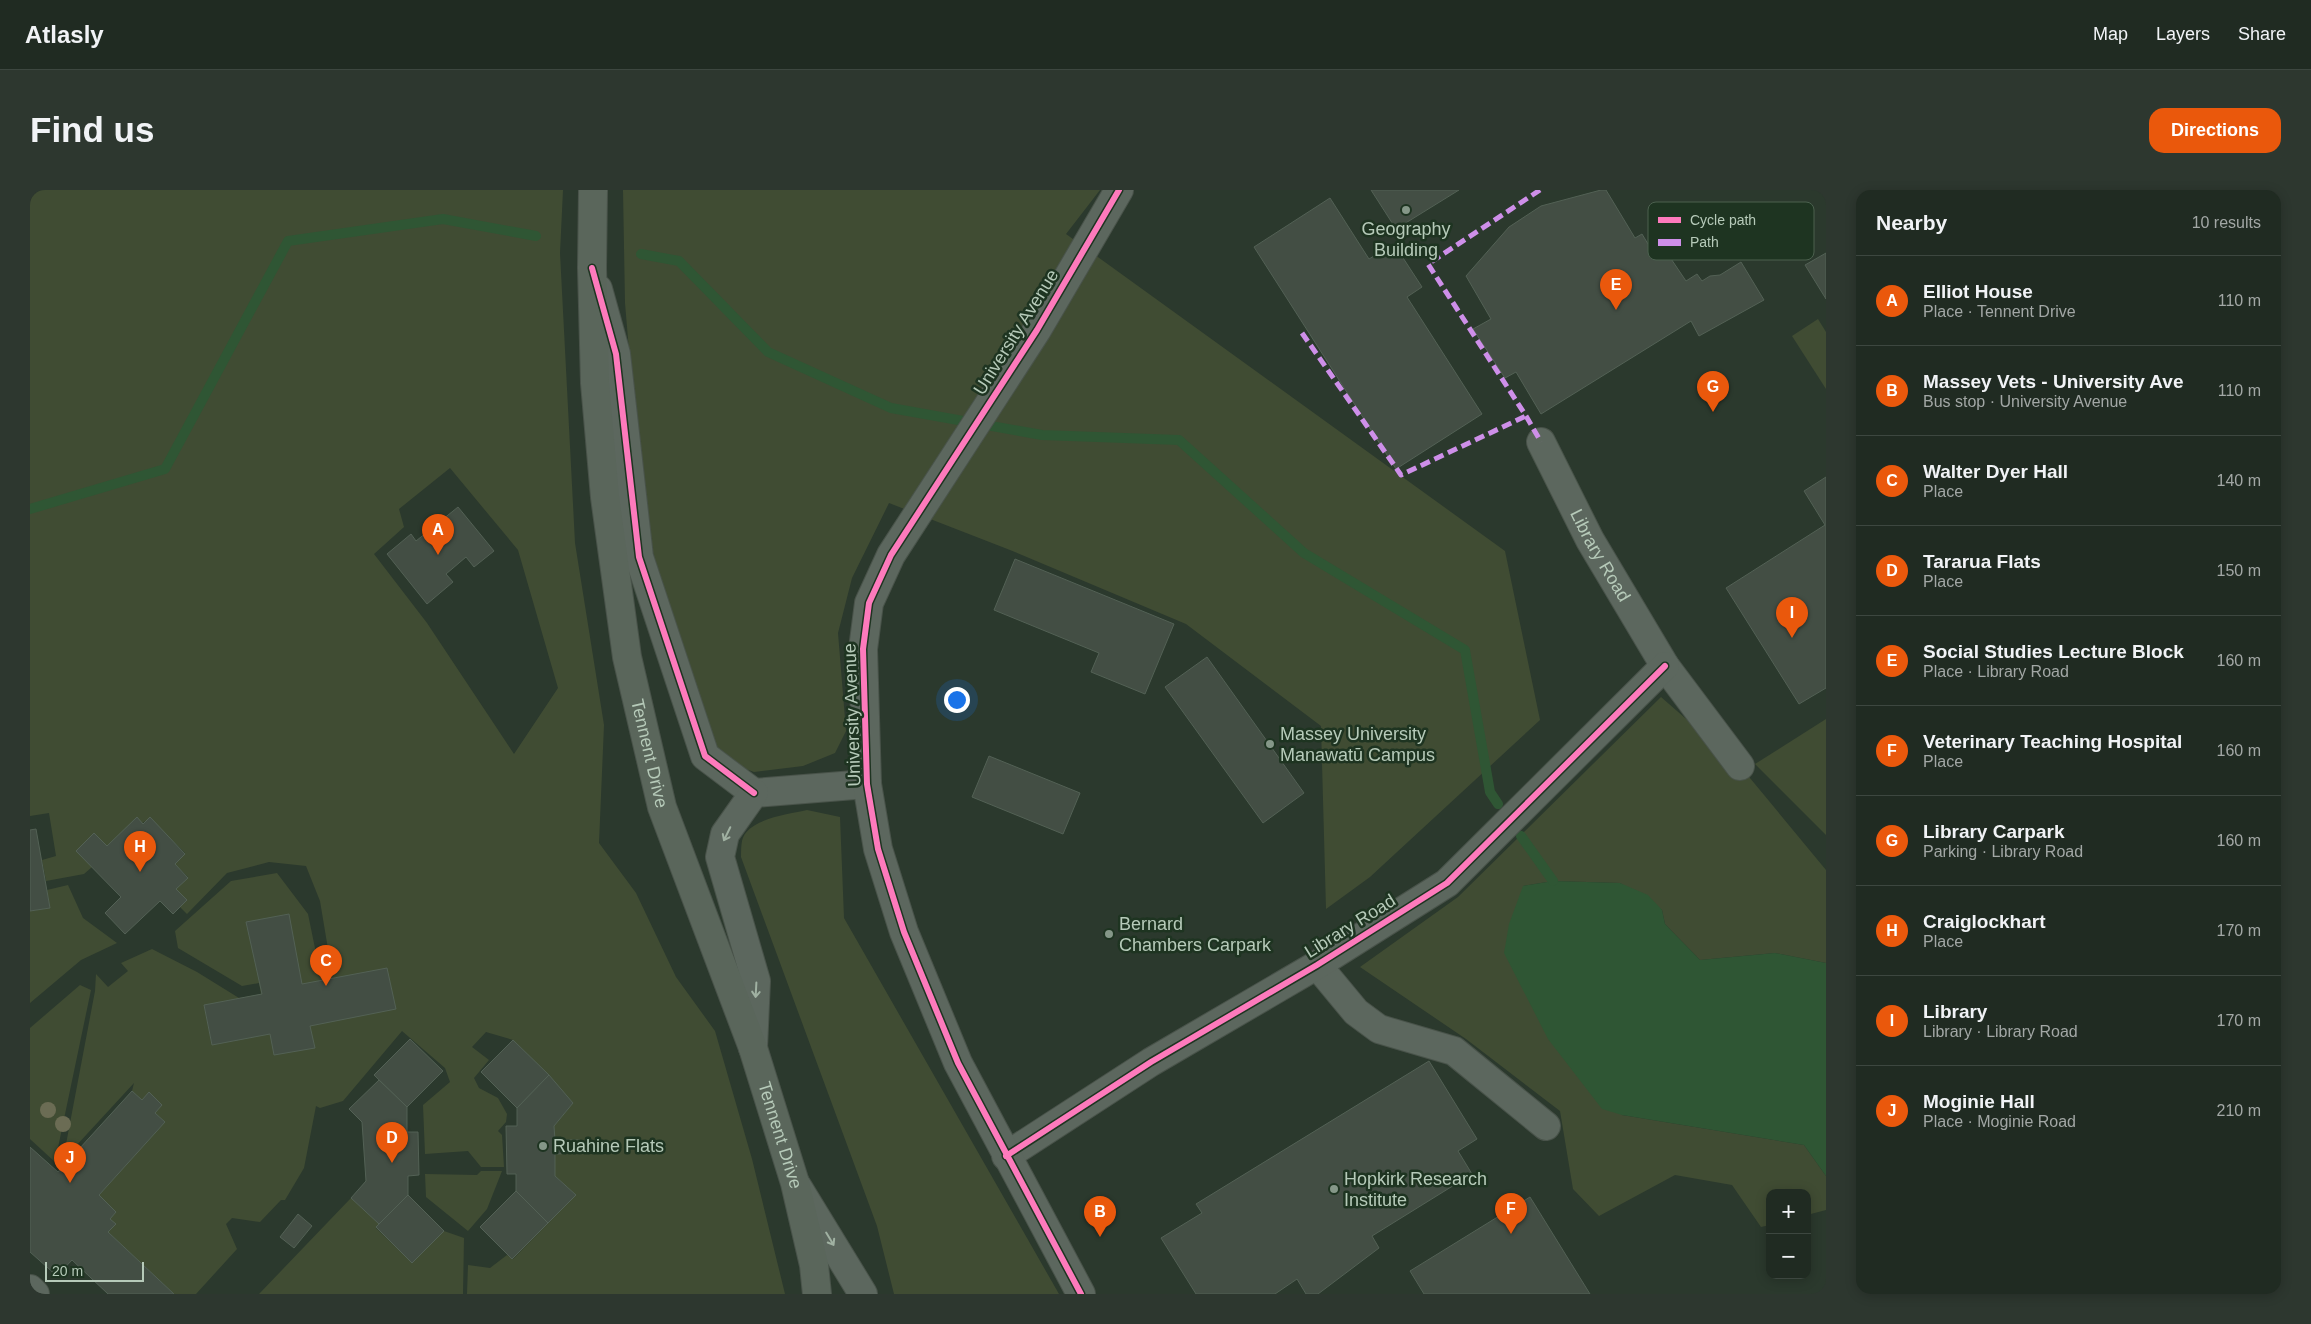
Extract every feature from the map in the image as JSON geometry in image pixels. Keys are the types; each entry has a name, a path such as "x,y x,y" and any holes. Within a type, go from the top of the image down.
{"main road":[{"name":"Tennent Drive","path":"593,190 592,268 595,383 603,478 627,657 662,807 753,1048 795,1183 814,1265 817,1294"}],"street":[{"name":"University Avenue","path":"1081,1294 958,1063 904,932 878,849 867,784 863,649 869,603 891,555 1037,330 1118,190"},
{"path":"592,268 616,354 639,557 705,756 754,793 867,784"},
{"name":"Library Road","path":"1541,442 1590,540 1665,666 1740,766"},
{"name":"Library Road","path":"1006,1156 1152,1062 1317,965 1446,883 1665,666"},
{"path":"753,1048 756,981 720,857 725,834 754,793"},
{"path":"1317,965 1356,1012 1379,1029 1454,1051 1546,1126"},
{"path":"795,1183 863,1294"},
{"path":"30,1289 35,1294"}],"shaded area":[{"path":"30,190 563,190 560,253 575,543 604,725 599,843 636,893 676,977 715,1031 752,1159 785,1294 467,1294 468,1265 490,1268 507,1255 513,1259 576,1195 555,1176 555,1154 580,1153 580,1140 555,1140 554,1126 573,1103 513,1040 486,1032 472,1047 489,1060 474,1078 479,1088 498,1098 507,1114 506,1122 498,1131 502,1135 504,1167 481,1167 468,1151 425,1154 423,1105 450,1082 445,1068 402,1031 343,1101 320,1108 316,1106 304,1168 285,1200 281,1200 260,1222 232,1218 226,1224 237,1249 196,1294 174,1294 108,1232 115,1224 110,1219 116,1212 99,1195 165,1122 155,1113 149,1093 142,1100 132,1091 134,1083 63,1160 95,991 96,974 108,987 128,971 121,963 152,949 197,972 239,998 261,994 259,983 242,986 178,948 175,931 231,881 277,873 308,914 317,958 329,955 320,901 306,866 269,862 227,873 187,914 180,907 187,900 176,889 188,877 175,864 185,853 150,818 107,846 94,834 76,851 92,867 84,874 46,881 42,860 56,856 49,813 30,816","holes":["450,468 518,550 558,688 514,754 427,623 374,554 404,527 399,509"]},
{"path":"623,190 1100,190 1066,234 1505,551 1540,720 1370,877 1326,909 1321,726 1186,624 1010,550 889,503 852,578 838,633 846,731 835,753 803,766 754,772 724,761 704,727 658,588 635,421 625,303"},
{"path":"1818,319 1826,332 1826,389 1792,336"},
{"path":"1661,697 1740,766 1826,870 1826,963 1775,953 1700,960 1665,924 1662,910 1620,883 1553,881 1523,886 1622,1115 1804,1145 1826,1176 1826,1210 1811,1214 1811,1189 1766,1189 1766,1226 1761,1227 1732,1185 1675,1175 1599,1216 1573,1189 1560,1111 1466,1039 1360,967 1458,897"},
{"path":"1826,719 1826,835 1755,764"},
{"path":"807,810 840,817 844,918 1059,1294 894,1294 877,1226 741,857 742,841 751,827 769,819"},
{"path":"1553,881 1620,883 1648,895 1662,910 1665,924 1700,960 1775,953 1826,963 1826,1176 1804,1145 1622,1115 1602,1109 1548,1039 1504,953 1509,924 1523,886"},
{"path":"68,885 83,918 117,943 81,960 30,1003 30,911 50,908 47,890"},
{"path":"80,985 91,990 55,1162 30,1139 30,1028"},
{"path":"481,1171 502,1171 487,1209 468,1231 426,1197 425,1174 477,1175"},
{"path":"351,1198 379,1224 376,1228 412,1263 444,1231 464,1238 463,1294 259,1294"}],"building":[{"name":"Geography Building","path":"1371,190 1459,190 1396,229"},
{"path":"1606,190 1635,238 1642,234 1648,244 1648,260 1672,260 1686,281 1697,274 1702,281 1710,276 1720,275 1741,262 1764,300 1699,336 1691,321 1541,414 1516,372 1505,378 1473,329 1491,319 1466,276 1509,227 1541,206"},
{"path":"1330,198 1369,259 1394,244 1422,287 1407,297 1482,414 1396,469 1254,247"},
{"path":"1826,253 1826,299 1805,265"},
{"path":"1826,477 1826,688 1799,704 1726,588 1825,525 1804,491"},
{"path":"458,507 494,551 474,567 466,557 446,574 453,582 427,604 387,554 411,534 416,541"},
{"path":"1015,559 1174,624 1145,694 1091,672 1099,653 994,610"},
{"path":"1207,657 1304,793 1263,823 1165,687"},
{"path":"989,756 1080,793 1063,834 972,797"},
{"path":"137,817 143,824 150,817 185,854 175,864 188,878 176,889 187,900 173,914 160,901 125,934 105,913 121,897 76,851 94,833 107,846"},
{"path":"36,829 50,908 30,911 30,830"},
{"path":"289,914 302,984 387,968 396,1009 310,1026 315,1048 274,1055 270,1034 212,1045 204,1005 262,994 246,922"},
{"path":"410,1039 443,1071 407,1107 374,1075"},
{"name":"Ruahine Flats","path":"513,1040 549,1075 517,1108 481,1072"},
{"name":"Hopkirk Research Institute","path":"1429,1061 1477,1139 1458,1151 1472,1174 1372,1236 1379,1248 1318,1294 1306,1294 1297,1279 1275,1294 1196,1294 1161,1238 1202,1213 1196,1204"},
{"name":"Ruahine Flats","path":"549,1075 573,1103 554,1126 555,1140 580,1140 580,1153 555,1154 555,1176 576,1195 548,1223 516,1191 516,1174 507,1174 506,1126 517,1126 517,1108"},
{"path":"379,1080 407,1107 407,1132 418,1132 419,1175 408,1176 408,1195 379,1224 351,1198 366,1181 362,1122 349,1109"},
{"path":"132,1091 142,1100 149,1092 162,1105 155,1113 165,1122 99,1195 116,1212 110,1219 116,1224 108,1232 174,1294 108,1294 72,1260 57,1276 30,1252 30,1147 58,1172"},
{"name":"Ruahine Flats","path":"516,1191 548,1223 512,1259 480,1227"},
{"path":"408,1195 444,1231 412,1263 376,1227"},
{"path":"1530,1197 1590,1294 1424,1294 1410,1271"},
{"path":"298,1214 312,1226 294,1248 280,1237"}],"waterway":[{"path":"30,509 165,469 288,241 443,219 536,236"},
{"path":"641,254 679,261 768,352 891,408 1042,435 1179,440 1304,553 1465,650 1490,792 1498,804"},
{"path":"1521,836 1553,881"}],"marked path":[{"path":"1540,190 1428,264 1541,442"},
{"path":"1302,333 1401,475 1526,416"}],"cycle path":[{"path":"1081,1294 958,1063 904,932 878,849 867,784 863,649 869,603 891,555 1037,330 1119,190"},
{"path":"592,268 616,354 639,557 705,756 754,793"},
{"path":"1006,1156 1151,1062 1317,965 1447,883 1665,666"}],"place":[{"name":"Geography Building","path":"1406,210"},
{"name":"Social Studies Lecture Block","path":"1616,310"},
{"name":"Library Carpark","path":"1713,412"},
{"name":"Elliot House","path":"438,555"},
{"name":"Library","path":"1792,638"},
{"name":"Massey University Manawatū Campus","path":"1270,744"},
{"name":"Craiglockhart","path":"140,872"},
{"name":"Bernard Chambers Carpark","path":"1109,934"},
{"name":"Walter Dyer Hall","path":"326,986"},
{"name":"Ruahine Flats","path":"543,1146"},
{"name":"Tararua Flats","path":"392,1163"},
{"name":"Moginie Hall","path":"70,1183"},
{"name":"Hopkirk Research Institute","path":"1334,1189"},
{"name":"Veterinary Teaching Hospital","path":"1511,1234"},
{"name":"Massey Vets - University Ave","path":"1100,1237"}]}
